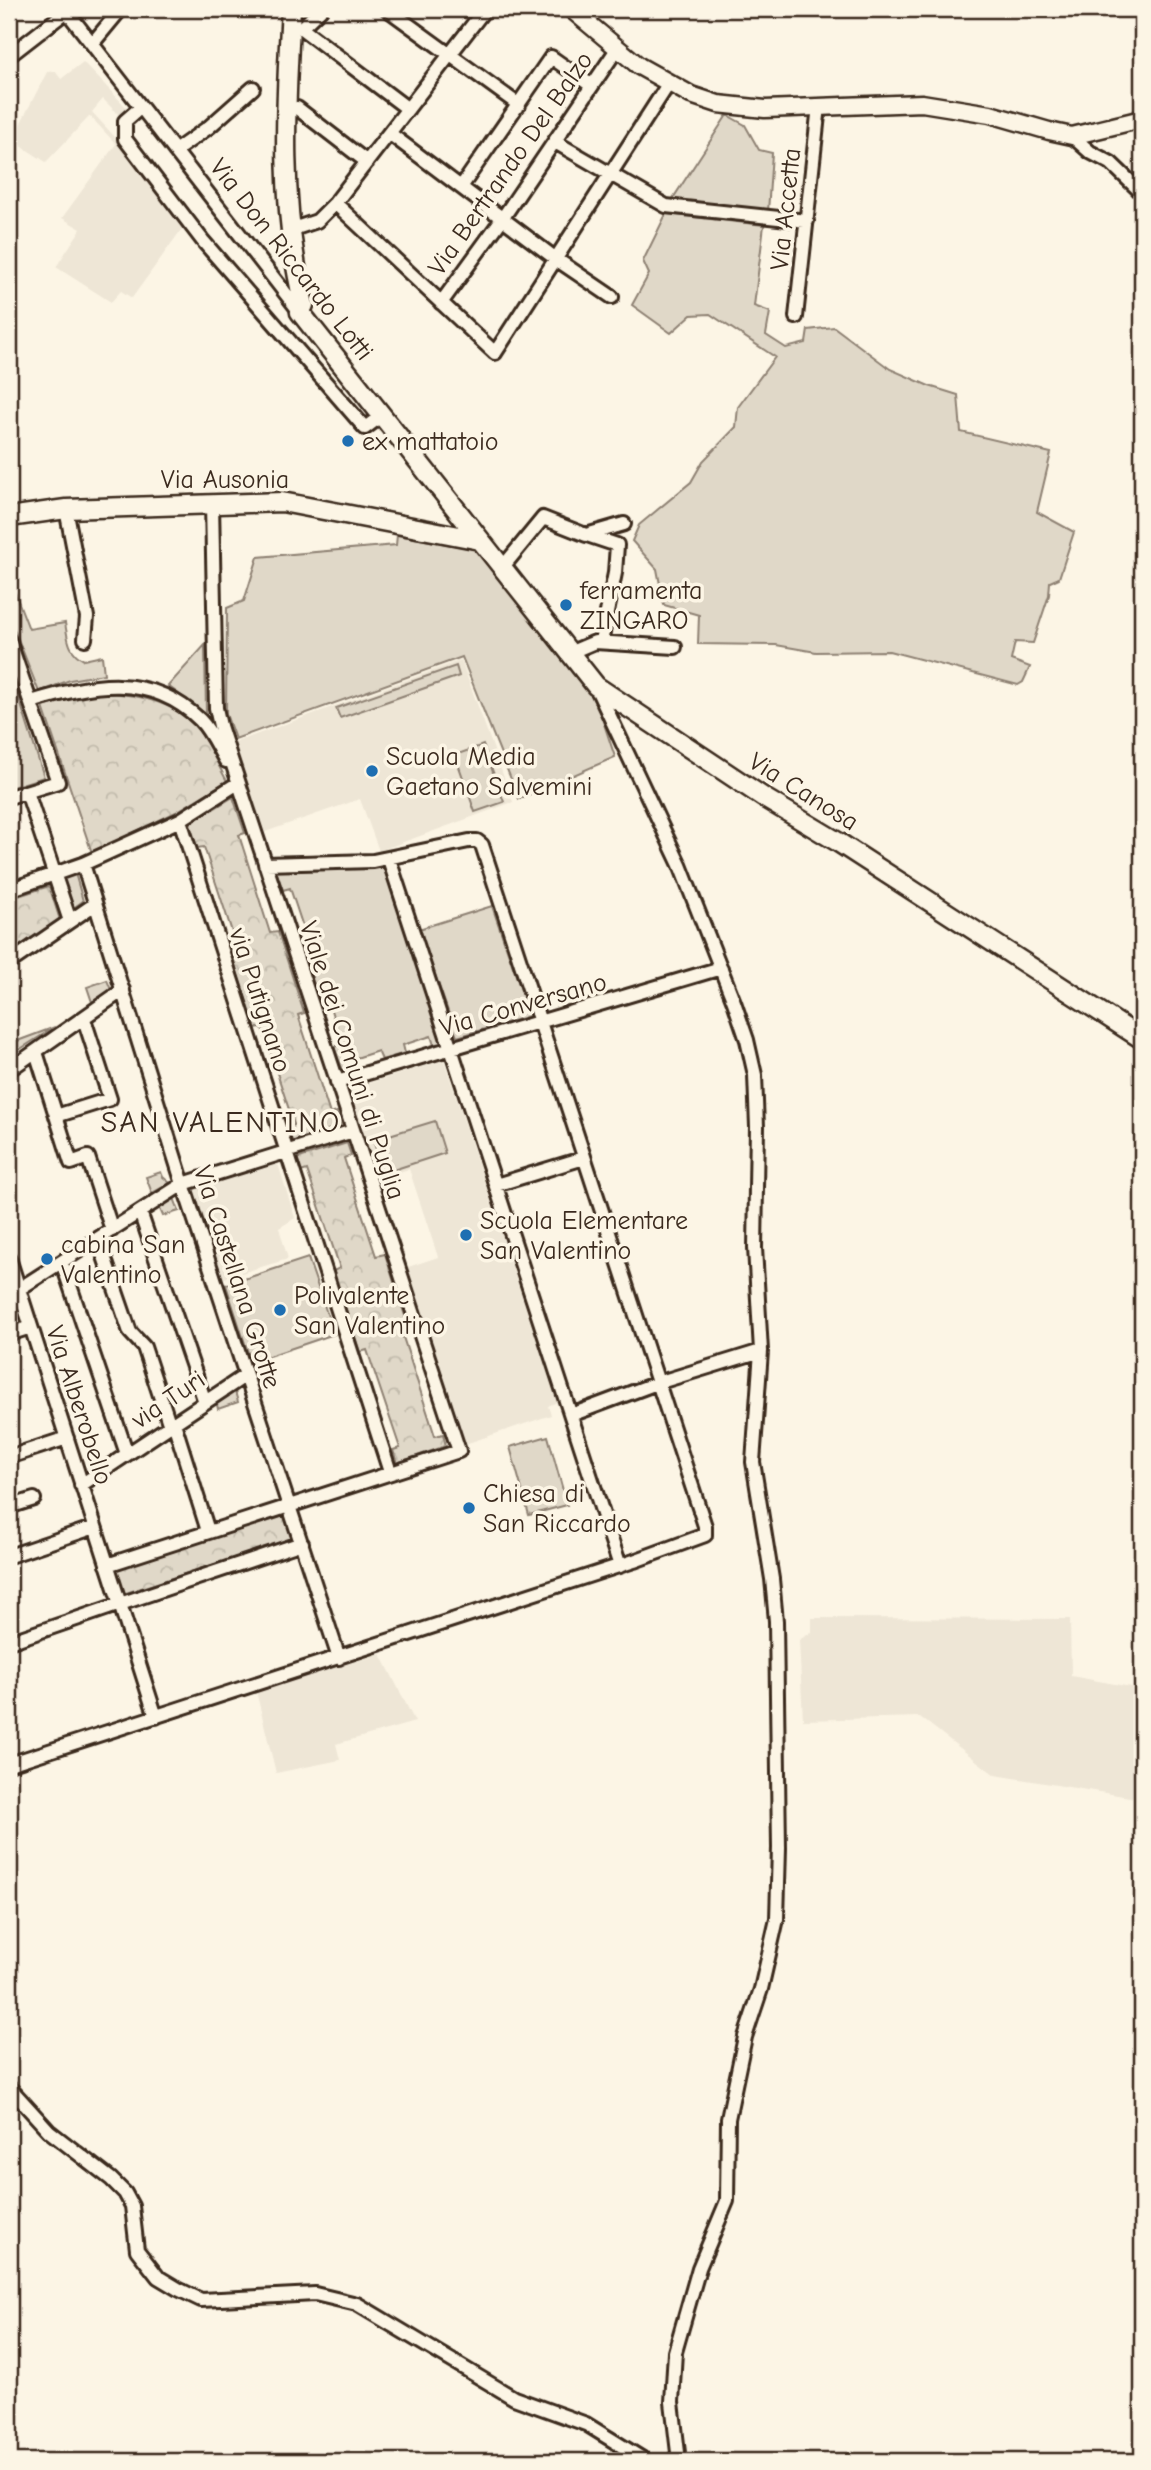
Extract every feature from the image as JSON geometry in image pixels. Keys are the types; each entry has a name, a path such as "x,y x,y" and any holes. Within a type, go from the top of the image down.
{"main road":[{"path":"291,9 285,178 296,275 303,305 300,313"},
{"path":"290,223 297,173 302,9"},
{"name":"Via Don Riccardo Lotti","path":"300,313 480,540"},
{"name":"Via Ausonia","path":"9,517 66,509 282,502 480,540"},
{"name":"Via Canosa","path":"480,540 596,686 754,791 838,842 1142,1039"}],"street":[{"path":"92,44 121,9"},
{"path":"321,9 301,28 408,109"},
{"path":"387,9 519,105"},
{"path":"290,223 317,221 335,203 485,9"},
{"path":"572,9 617,49 669,83 691,95 718,104 741,108 922,103 953,106 1072,136 1090,152 1111,163 1142,193"},
{"path":"10,54 66,10"},
{"name":"Via Don Riccardo Lotti","path":"66,10 300,313"},
{"name":"Via Bertrando Del Balzo","path":"441,303 502,219 617,49"},
{"path":"461,187 551,57 592,86"},
{"path":"335,203 495,353 669,83"},
{"path":"175,151 209,127 253,88"},
{"name":"Via Accetta","path":"796,317 819,106"},
{"path":"141,107 125,121 125,139 203,241 365,428 381,416"},
{"path":"297,108 367,162"},
{"path":"1072,136 1142,119"},
{"path":"389,133 556,259 612,297"},
{"path":"555,142 666,206 807,221"},
{"name":"Viale dei Comuni di Puglia","path":"107,1564 459,1451 238,783 216,708 212,503"},
{"path":"66,509 87,617 85,639"},
{"path":"502,568 544,518 617,545 615,573 601,642"},
{"path":"586,535 624,524"},
{"path":"9,640 58,782 9,797"},
{"path":"569,653 595,642 675,647"},
{"path":"9,682 22,677"},
{"path":"9,890 83,864 180,820 238,783 200,720 164,695 123,685 104,685 84,687 31,702"},
{"path":"596,686 680,865 747,1040 755,1074 755,1248 761,1351 753,1462 776,1621 779,1848 777,1919 761,1989 745,2037 728,2119 727,2201 699,2267 675,2352 672,2402 679,2461"},
{"path":"27,792 70,921"},
{"name":"via Putignano","path":"180,820 390,1472"},
{"path":"9,1764 620,1566 705,1535 705,1526 482,845 477,841 469,841 389,859 265,864"},
{"path":"389,859 620,1566"},
{"name":"Via Castellana Grotte","path":"83,864 183,1184 302,1543"},
{"path":"9,963 95,904"},
{"name":"Via Conversano","path":"337,1082 721,968"},
{"path":"9,1070 123,990"},
{"path":"56,1116 110,1099 84,1019"},
{"path":"36,1052 71,1163 88,1157 112,1230"},
{"path":"19,1289 183,1184 353,1131"},
{"path":"496,1185 584,1158"},
{"path":"140,1212 205,1402"},
{"path":"98,1239 130,1332 144,1347 208,1531"},
{"name":"Via Alberobello","path":"9,1258 120,1604"},
{"path":"62,1262 127,1454"},
{"path":"9,1334 31,1327"},
{"path":"571,1415 657,1383 761,1351"},
{"name":"via Turi","path":"82,1485 246,1375"},
{"path":"9,1457 66,1438"},
{"path":"9,1507 34,1499"},
{"path":"9,1556 95,1527"},
{"path":"9,1642 302,1543 340,1658"},
{"path":"120,1604 156,1717"},
{"path":"9,2087 49,2131 125,2193 132,2206 137,2250 158,2277 178,2289 201,2300 314,2294 357,2304 514,2398 586,2424 646,2461"}],"shaded area":[{"path":"83,62 127,108 120,116 103,99 92,112 184,226 132,298 121,291 111,302 56,267 81,229 62,218 116,144 90,116 46,162 12,140 47,72 55,71 61,79"},
{"name":"Scuola Media Gaetano Salvemini","path":"461,660 513,802 379,851 360,799 265,832 233,743"},
{"name":"Scuola Elementare San Valentino","path":"444,1060 557,1402 548,1406 551,1415 465,1444 408,1267 438,1257 409,1169 379,1178 350,1089"},
{"path":"278,1164 295,1218 279,1228 288,1259 221,1279 194,1190"},
{"path":"812,1618 1070,1619 1071,1676 1142,1689 1142,1799 995,1775 920,1717 803,1720 799,1640 812,1632"},
{"path":"381,1654 415,1722 336,1744 340,1760 276,1773 256,1691"}],"green space":[{"path":"727,115 745,125 759,150 772,153 768,212 673,203 672,200"},
{"path":"666,214 764,225 754,306 770,312 766,335 786,348 806,343 808,330 834,327 890,369 958,395 961,432 1051,453 1037,512 1074,532 1059,578 1050,582 1049,595 1033,643 1015,642 1011,660 1030,667 1023,682 1018,685 889,651 816,652 776,645 698,644 699,615 664,605 657,569 632,541 639,525 691,482 703,461 736,427 738,407 775,357 710,314 691,315 671,333 632,305 649,274 643,261"},
{"path":"397,535 475,549 595,697 615,757 519,799 462,657 235,739 226,714 227,608 244,601 258,557 396,545"},
{"path":"9,593 15,593 29,629 65,623 70,645 75,653 84,660 102,656 104,674 70,680 39,692 9,616"},
{"path":"205,645 206,714 168,686"},
{"path":"456,666 459,676 340,718 336,708"},
{"path":"16,689 44,777 9,788 9,691"},
{"path":"106,693 145,698 181,714 200,732 227,781 176,812 92,853 43,707 81,696"},
{"path":"483,745 504,802 475,812 455,755"},
{"path":"233,797 245,833 239,835 270,933 278,932 304,1013 298,1015 330,1114 337,1112 342,1126 291,1142 287,1128 294,1125 262,1027 255,1028 229,947 236,944 204,847 197,848 189,824"},
{"path":"384,868 442,1042 434,1045 431,1036 403,1045 405,1053 382,1060 378,1051 350,1060 352,1068 343,1071 334,1047 342,1044 328,1001 320,1003 305,957 312,954 290,888 283,890 276,871"},
{"path":"75,873 83,901 72,909 62,878"},
{"path":"49,886 60,920 9,954 9,899"},
{"path":"492,906 530,1016 457,1037 419,929"},
{"path":"107,980 111,990 92,1002 87,987"},
{"path":"55,1027 14,1053 12,1043"},
{"path":"435,1121 445,1153 384,1173 373,1140"},
{"path":"347,1143 351,1155 344,1158 376,1256 385,1254 411,1334 403,1337 435,1436 443,1434 446,1446 397,1463 393,1450 400,1448 367,1350 360,1352 333,1271 340,1268 307,1170 301,1172 296,1159"},
{"path":"161,1172 170,1183 152,1193 146,1177"},
{"path":"174,1198 179,1211 163,1216 159,1207"},
{"name":"Polivalente San Valentino","path":"308,1258 334,1334 251,1362 226,1285"},
{"path":"234,1388 238,1402 218,1409 216,1401"},
{"path":"548,1436 567,1505 529,1515 510,1447"},
{"path":"284,1513 292,1539 123,1594 115,1568"}],"place":[{"name":"ex mattatoio","path":"348,441"},
{"name":"ferramenta ZINGARO","path":"566,605"},
{"name":"Scuola Media Gaetano Salvemini","path":"372,771"},
{"name":"Scuola Elementare San Valentino","path":"466,1235"},
{"name":"cabina San Valentino","path":"47,1259"},
{"name":"Polivalente San Valentino","path":"280,1310"},
{"name":"Chiesa di San Riccardo","path":"469,1508"}],"district":[{"name":"SAN VALENTINO","path":"221,1122"}]}
